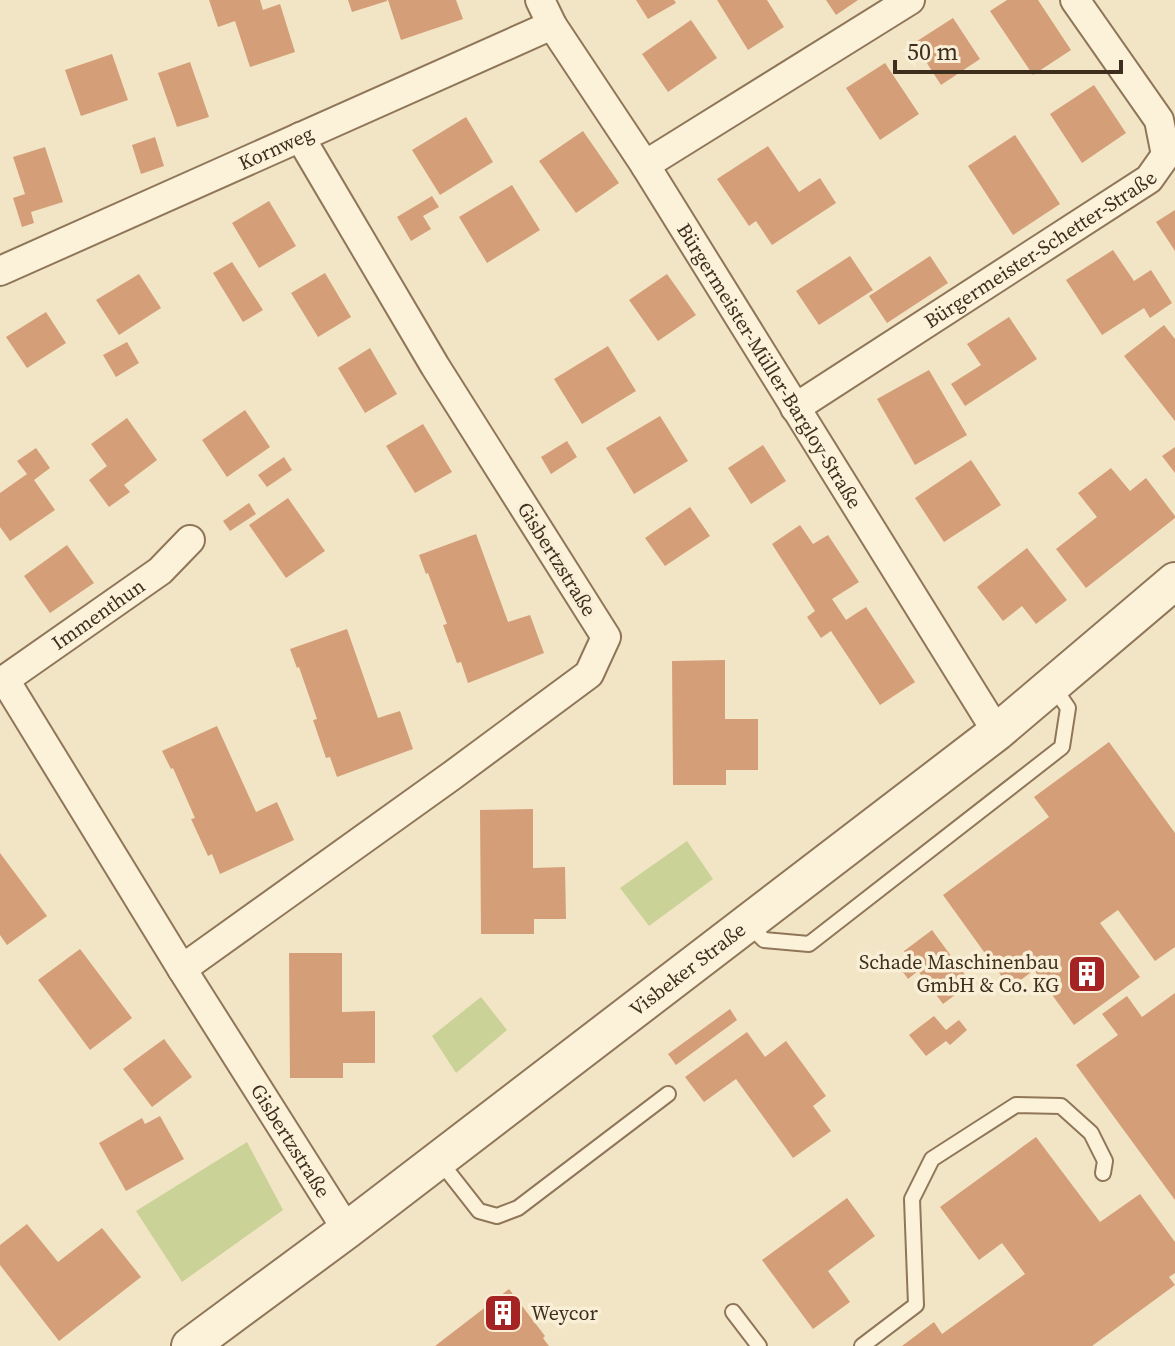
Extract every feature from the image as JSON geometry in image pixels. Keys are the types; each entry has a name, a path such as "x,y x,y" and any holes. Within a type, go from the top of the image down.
{"street":[{"path":"645,165 910,0"},
{"name":"Bürgermeister-Schetter-Straße","path":"795,408 1149,179 1166,155 1159,120 1075,0"},
{"name":"Bürgermeister-Müller-Bargloy-Straße","path":"546,12 645,165 997,732"},
{"name":"Kornweg","path":"0,271 300,137 546,12"},
{"name":"Gisbertzstraße","path":"182,969 589,674 606,637 435,366 300,137"},
{"name":"Immenthun","path":"3,682 160,571 190,540"},
{"name":"Visbeker Straße","path":"190,1346 347,1230 997,732 1175,581"},
{"name":"Gisbertzstraße","path":"3,682 347,1230"}],"lane":[{"path":"748,924 764,940 809,944 1062,747 1068,708 1053,686"},
{"path":"439,1160 479,1211 497,1216 518,1208 668,1094"},
{"path":"862,1346 916,1305 912,1199 932,1159 1016,1105 1061,1106 1091,1133 1105,1161 1103,1173"},
{"path":"733,1312 759,1346"}],"green space":[{"path":"687,841 713,879 649,926 620,888"},
{"path":"481,997 507,1030 456,1073 432,1036"},
{"path":"247,1142 283,1210 182,1282 136,1211"}],"building":[{"path":"209,0 260,0 263,10 280,4 295,52 250,67 235,21 218,27"},
{"path":"348,0 387,0 387,1 352,12"},
{"path":"388,0 456,0 463,19 401,40"},
{"path":"636,0 674,0 676,3 648,19"},
{"path":"717,0 767,0 784,27 748,50"},
{"path":"826,0 858,0 836,15"},
{"path":"1007,0 1038,0 1071,50 1033,75 990,11"},
{"path":"953,18 980,59 941,85 914,43"},
{"path":"691,20 717,58 668,92 642,54"},
{"path":"112,54 128,100 81,116 65,70"},
{"path":"190,62 209,117 177,127 158,73"},
{"path":"885,63 919,114 880,140 846,88"},
{"path":"1094,85 1126,133 1082,163 1050,114"},
{"path":"466,117 493,162 440,195 412,150"},
{"path":"583,131 619,183 576,213 539,161"},
{"path":"1015,135 1060,204 1013,235 968,166"},
{"path":"155,137 164,166 141,174 132,145"},
{"path":"768,146 799,192 820,178 836,203 772,245 756,221 749,226 717,179"},
{"path":"45,147 63,202 31,212 34,223 22,227 13,198 25,194 13,157"},
{"path":"512,185 540,230 487,263 459,217"},
{"path":"432,196 439,207 423,216 431,229 411,241 397,217"},
{"path":"269,201 296,246 259,268 232,223"},
{"path":"1175,210 1175,251 1156,222"},
{"path":"1113,250 1134,281 1151,270 1172,303 1150,318 1144,308 1102,335 1066,280"},
{"path":"850,256 873,290 819,325 796,291"},
{"path":"930,256 948,283 887,323 869,296"},
{"path":"232,262 263,310 243,322 213,273"},
{"path":"325,273 351,317 318,337 291,293"},
{"path":"139,274 161,308 119,335 96,300"},
{"path":"667,274 696,315 658,341 629,300"},
{"path":"46,312 66,343 27,368 6,337"},
{"path":"1009,317 1037,359 965,406 951,384 981,365 967,344"},
{"path":"1164,325 1175,339 1175,421 1124,356"},
{"path":"127,342 139,363 116,377 103,355"},
{"path":"608,346 636,391 582,424 554,379"},
{"path":"370,348 397,394 365,413 338,368"},
{"path":"929,370 967,435 915,465 877,399"},
{"path":"245,410 270,447 227,477 202,440"},
{"path":"660,416 688,461 634,494 606,448"},
{"path":"127,418 157,460 124,485 130,492 109,507 89,480 107,466 91,444"},
{"path":"423,424 452,472 415,493 386,446"},
{"path":"567,441 577,457 551,474 541,457"},
{"path":"763,445 786,481 751,504 728,468"},
{"path":"1175,447 1175,473 1162,456"},
{"path":"36,448 50,468 34,480 55,510 10,541 0,527 0,493 27,474 17,461"},
{"path":"284,457 292,470 267,487 258,475"},
{"path":"971,460 1001,505 944,542 915,498"},
{"path":"1111,468 1130,491 1146,478 1175,518 1086,588 1056,549 1097,517 1078,493"},
{"path":"288,498 325,551 286,578 249,525"},
{"path":"249,503 256,514 230,531 223,521"},
{"path":"690,507 710,536 665,566 645,538"},
{"path":"800,525 813,544 828,535 859,582 832,599 846,620 866,607 915,682 880,705 831,631 821,638 807,617 815,611 772,544"},
{"path":"476,534 508,622 530,615 544,653 468,683 461,662 457,663 443,625 447,624 419,555"},
{"path":"67,545 94,583 50,613 24,576"},
{"path":"1027,548 1067,600 1036,624 1022,606 1003,621 977,587"},
{"path":"347,629 378,718 400,711 413,749 337,777 330,757 326,758 313,720 317,719 290,649"},
{"path":"725,660 725,719 758,719 758,770 726,770 726,785 673,785 672,661"},
{"path":"217,726 256,812 277,802 294,840 220,874 212,854 208,856 191,819 195,818 162,751"},
{"path":"1109,742 1175,833 1175,947 1155,961 1118,910 1100,923 1140,977 1074,1025 1034,970 1010,988 943,895 1049,817 1034,797"},
{"path":"533,809 533,868 565,867 566,919 534,919 534,934 481,934 480,810"},
{"path":"0,853 47,916 7,945 0,935"},
{"path":"932,930 971,983 943,1004 918,971 908,979 898,965 908,957 904,951"},
{"path":"80,949 132,1018 90,1050 38,980"},
{"path":"289,953 342,953 342,1012 375,1011 375,1063 343,1063 343,1078 290,1078"},
{"path":"1175,993 1175,1200 1076,1065 1118,1035 1102,1014 1127,996 1142,1017"},
{"path":"730,1009 737,1020 676,1065 668,1054"},
{"path":"934,1016 946,1030 959,1020 967,1030 950,1045 946,1041 926,1056 909,1035"},
{"path":"747,1032 765,1057 786,1041 826,1096 813,1106 831,1131 793,1158 736,1079 704,1102 685,1077"},
{"path":"164,1039 192,1077 152,1107 123,1069"},
{"path":"160,1116 184,1159 126,1191 99,1143 142,1118 145,1124"},
{"path":"1036,1137 1100,1222 1140,1194 1175,1242 1175,1273 1169,1277 1175,1285 1092,1346 902,1346 934,1322 942,1334 1025,1274 1002,1243 979,1260 940,1207"},
{"path":"847,1198 875,1236 828,1271 850,1302 813,1329 762,1260"},
{"path":"27,1224 58,1262 102,1228 141,1277 59,1341 0,1265 0,1245"},
{"name":"Weycor","path":"509,1289 545,1336 543,1338 549,1346 435,1346"}],"place":[{"name":"Schade Maschinenbau GmbH & Co. KG","path":"1087,974"},
{"name":"Weycor","path":"503,1313"}]}
